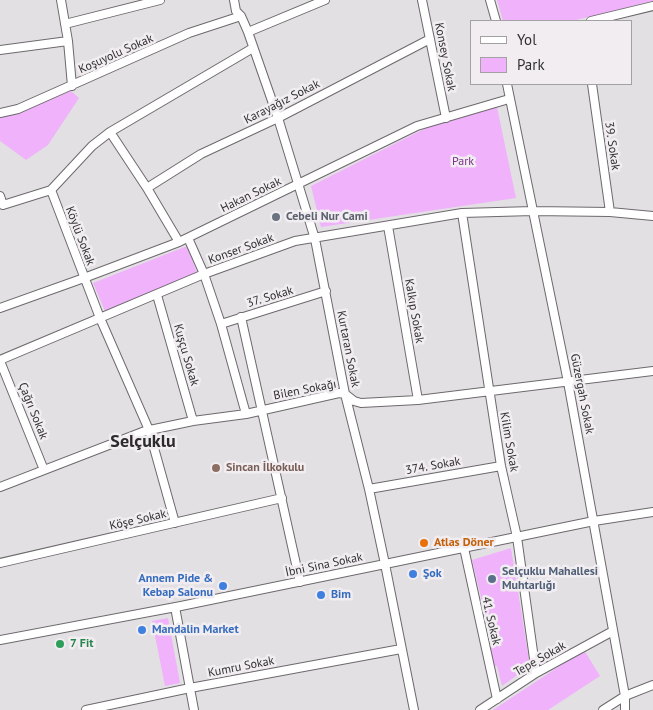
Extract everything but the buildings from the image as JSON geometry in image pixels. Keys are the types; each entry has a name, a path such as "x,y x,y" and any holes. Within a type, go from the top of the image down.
{"street":[{"path":"61,0 66,24 72,86"},
{"path":"66,24 145,2 160,0"},
{"name":"Kurtaran Sokak","path":"234,0 236,11 241,16 248,32 278,118 315,239 345,394 369,489 414,710"},
{"path":"248,32 325,0"},
{"name":"Konsey Sokak","path":"422,0 446,118"},
{"path":"490,0 496,20"},
{"path":"594,20 653,6"},
{"name":"Koşuyolu Sokak","path":"0,113 18,109 189,33 241,16"},
{"name":"Karayağız Sokak","path":"147,188 201,154 278,118 430,39"},
{"path":"0,50 68,41"},
{"path":"0,196 3,205 51,190 92,146 110,132 253,48"},
{"name":"Güzergah Sokak","path":"507,85 568,382 625,696 625,710"},
{"name":"39. Sokak","path":"592,85 610,212"},
{"name":"Hakan Sokak","path":"0,307 179,242 418,126 509,99"},
{"path":"110,132 147,188 179,242"},
{"name":"Köylü Sokak","path":"51,190 100,318 149,430 175,523"},
{"name":"Konser Sokak","path":"0,361 204,274 295,241 462,213 533,210 610,212 653,216"},
{"name":"Kilim Sokak","path":"462,213 501,466 517,537 536,673"},
{"name":"Kalkıp Sokak","path":"388,226 418,400"},
{"path":"188,238 204,274 221,324 246,414"},
{"name":"37. Sokak","path":"221,324 326,291"},
{"name":"Kuşçu Sokak","path":"157,295 193,421"},
{"path":"241,317 300,582"},
{"name":"Çağrı Sokak","path":"0,361 44,470"},
{"name":"Bilen Sokağı","path":"0,487 149,430 193,421 246,414 339,393 345,394 354,401 361,403 418,400 653,371"},
{"name":"374. Sokak","path":"369,489 501,466"},
{"name":"Köşe Sokak","path":"0,563 282,498"},
{"name":"İbni Sina Sokak","path":"0,639 175,607 594,521 653,512"},
{"name":"41. Sokak","path":"464,548 497,698"},
{"path":"175,607 194,710"},
{"name":"Tepe Sokak","path":"480,710 536,673 613,631"},
{"name":"Kumru Sokak","path":"86,710 190,688 401,649"},
{"path":"603,710 625,696 653,685"}],"green space":[{"path":"497,0 653,0 576,20 503,20"},
{"path":"71,91 79,98 48,145 26,160 0,141 0,116 21,112"},
{"name":"Park","path":"497,107 516,198 321,227 311,186 426,128"},
{"path":"187,246 197,273 105,311 93,283"},
{"path":"511,548 530,666 502,686 497,666 494,666 490,648 493,647 472,560"},
{"path":"168,618 180,683 165,686 152,621"},
{"path":"584,650 600,676 548,710 493,710"}],"place":[{"name":"Cebeli Nur Cami","path":"276,217"},
{"name":"Sincan İlkokulu","path":"216,468"},
{"name":"Atlas Döner","path":"424,543"},
{"name":"Şok","path":"413,574"},
{"name":"Selçuklu Mahallesi Muhtarlığı","path":"492,579"},
{"name":"Annem Pide & Kebap Salonu","path":"223,586"},
{"name":"Bim","path":"321,595"},
{"name":"Mandalin Market","path":"142,630"},
{"name":"7 Fit","path":"60,644"}],"district":[{"name":"Selçuklu","path":"143,442"}]}
